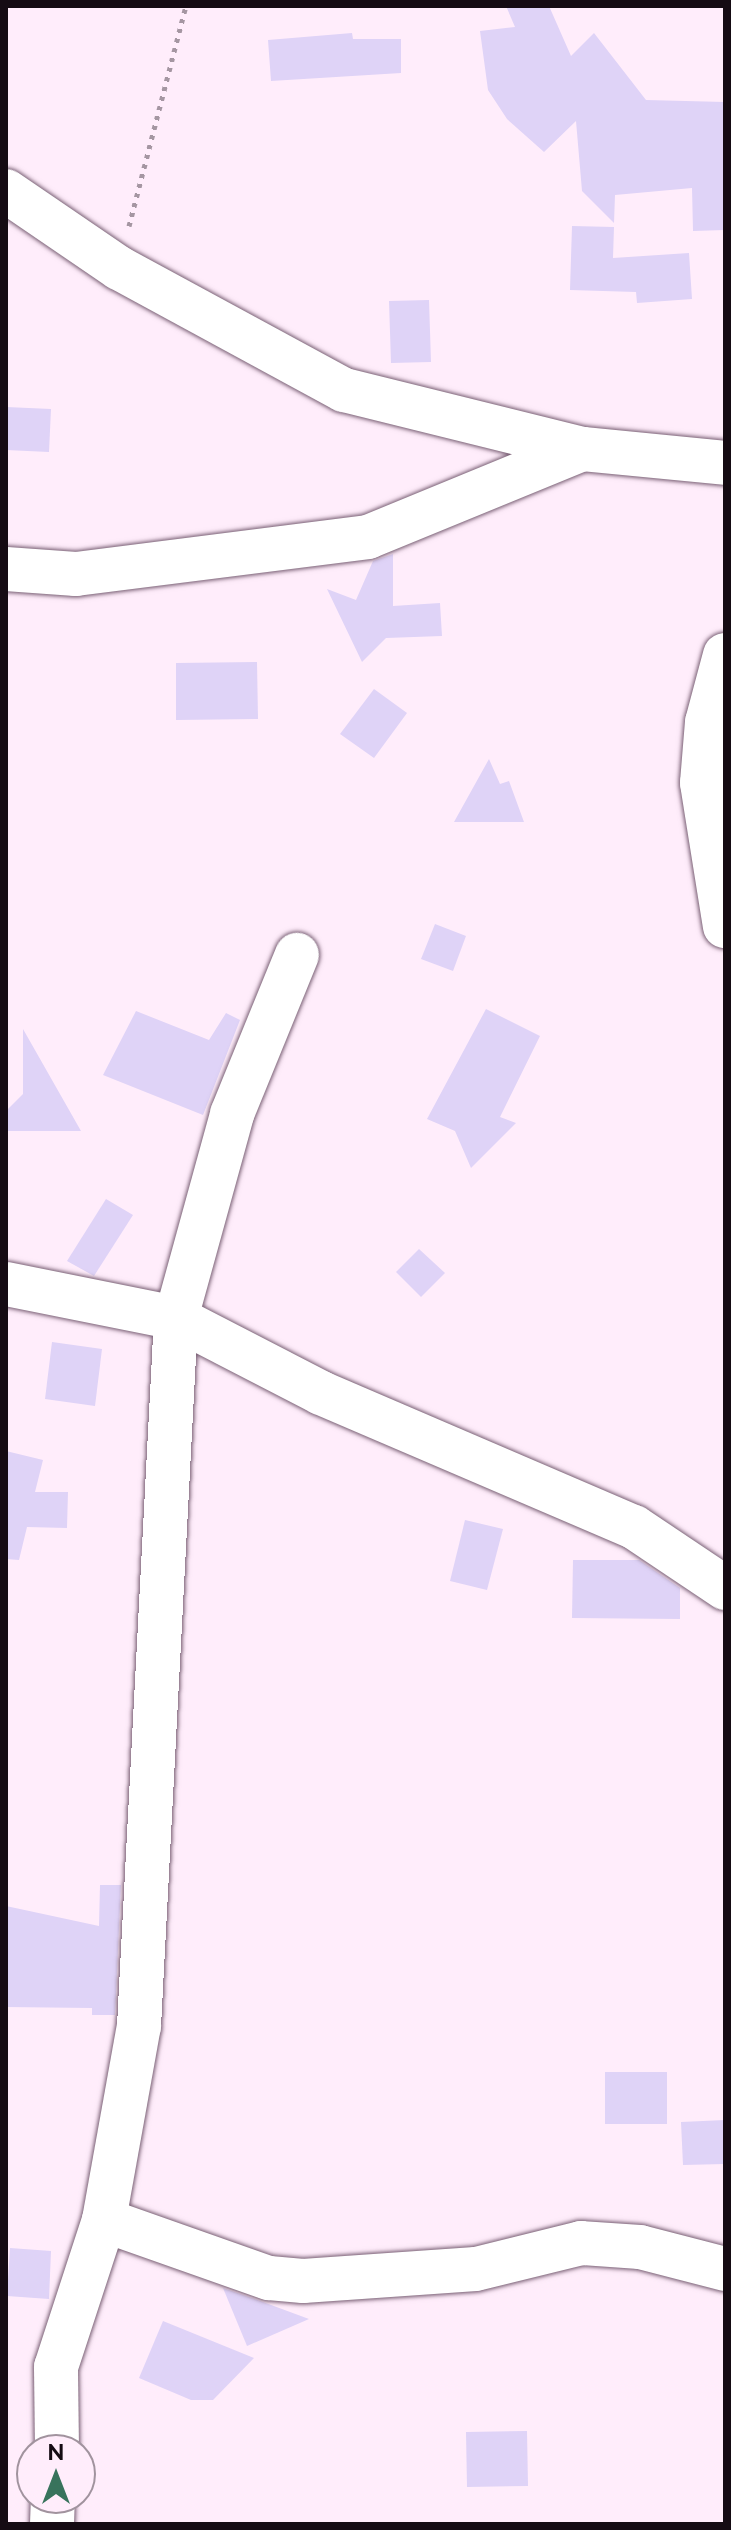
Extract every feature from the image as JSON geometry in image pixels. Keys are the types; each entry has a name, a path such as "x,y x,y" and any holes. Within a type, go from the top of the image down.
{"street":[{"path":"6,191 119,268 344,390 583,449 725,463"},
{"path":"6,569 76,574 368,537 583,449"},
{"path":"725,655 707,722 702,783 725,926"},
{"path":"57,2434 56,2367 104,2220 139,2026 176,1318 232,1114 297,955"},
{"path":"6,1284 176,1318 321,1393 634,1527 725,1588"},
{"path":"104,2220 269,2278 303,2281 476,2269 581,2243 640,2247 725,2269"}],"path":[{"path":"119,268 186,6"}],"building":[{"path":"506,6 549,6 571,56 594,33 646,100 725,102 725,230 693,231 692,188 615,195 614,223 582,191 576,121 544,152 507,119 488,90 480,31 515,27"},
{"path":"352,33 353,39 401,39 401,73 271,81 268,40"},
{"path":"572,226 614,227 613,258 689,253 692,299 637,303 636,292 570,290"},
{"path":"429,300 431,362 391,363 389,301"},
{"path":"6,407 51,409 49,452 6,450"},
{"path":"393,554 393,606 440,603 442,636 386,638 362,662 327,589 356,600 373,561"},
{"path":"257,662 258,719 176,720 176,663"},
{"path":"374,689 407,713 374,758 340,734"},
{"path":"489,759 500,784 509,781 524,822 454,822"},
{"path":"435,924 466,936 453,971 421,959"},
{"path":"486,1009 540,1036 500,1117 516,1123 471,1168 455,1131 427,1119"},
{"path":"136,1011 209,1040 226,1013 240,1020 203,1115 103,1075"},
{"path":"23,1029 81,1131 6,1131 6,1111 23,1094"},
{"path":"106,1199 133,1215 94,1276 67,1261"},
{"path":"419,1249 445,1273 421,1297 396,1272"},
{"path":"52,1342 102,1349 95,1406 45,1399"},
{"path":"6,1451 43,1460 35,1492 68,1492 67,1528 27,1527 19,1560 6,1559"},
{"path":"465,1520 503,1529 487,1590 450,1581"},
{"path":"573,1560 639,1560 680,1588 680,1619 572,1618"},
{"path":"100,1885 121,1885 115,2015 92,2015 92,2008 6,2007 6,1906 99,1926"},
{"path":"605,2072 667,2072 667,2124 605,2124"},
{"path":"725,2120 725,2164 683,2165 681,2122"},
{"path":"10,2248 51,2251 49,2299 7,2296"},
{"path":"223,2288 263,2302 309,2319 247,2346"},
{"path":"163,2321 254,2358 213,2400 191,2400 139,2378"},
{"path":"527,2431 528,2486 467,2487 466,2432"}]}
